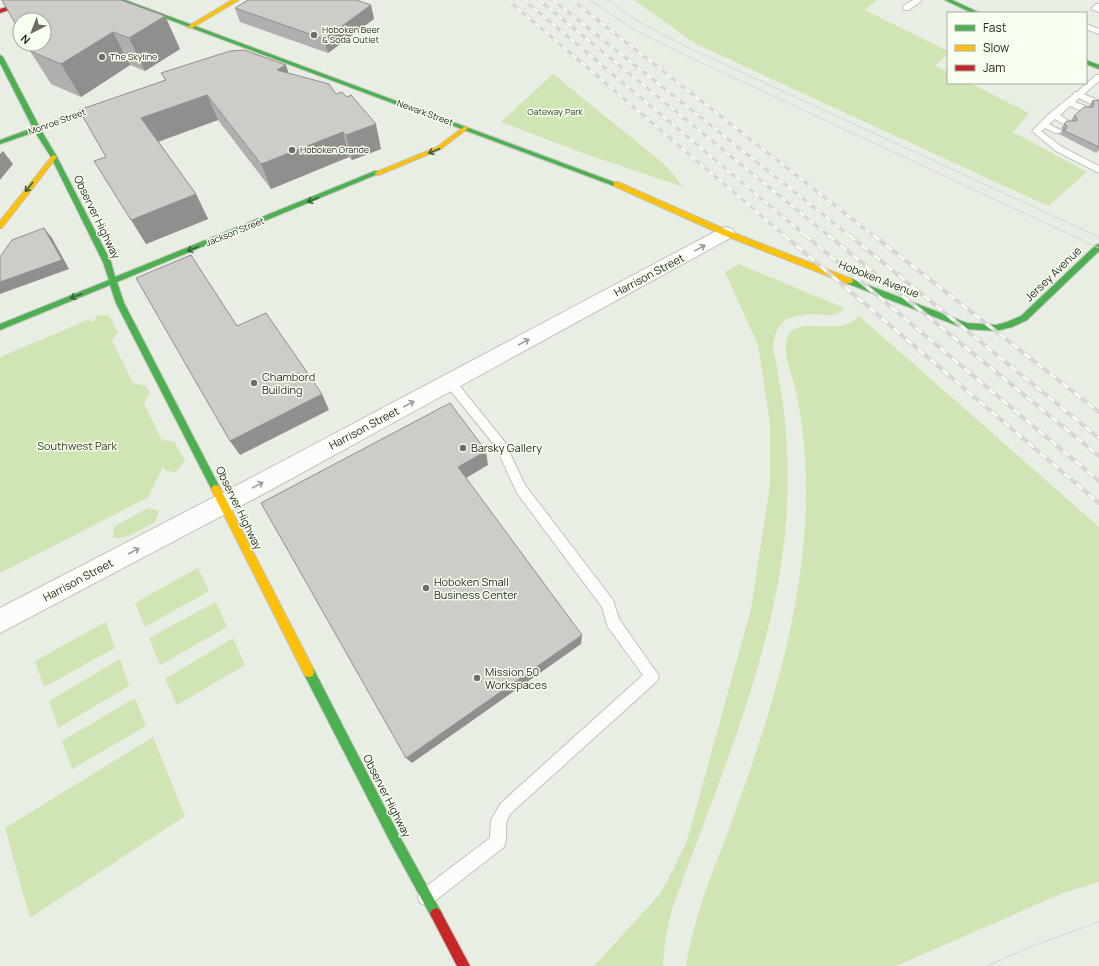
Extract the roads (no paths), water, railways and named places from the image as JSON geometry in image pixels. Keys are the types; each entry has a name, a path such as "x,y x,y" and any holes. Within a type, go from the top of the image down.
{"main road":[{"path":"0,11 36,0"},
{"name":"Newark Street","path":"120,0 190,27 243,50 465,128 615,184 726,233"},
{"path":"190,27 236,0"},
{"path":"948,0 975,12"},
{"name":"Observer Highway","path":"0,58 37,129 54,157 108,262 112,281 120,303 396,841 464,966"},
{"path":"1087,62 1099,67"},
{"name":"Monroe Street","path":"0,142 117,100"},
{"name":"Jackson Street","path":"0,327 439,148 465,128"},
{"path":"0,226 54,157"},
{"name":"Hoboken Avenue","path":"726,233 966,326 991,330 1012,325 1024,318"},
{"name":"Jersey Avenue","path":"1024,318 1099,247"}],"street":[{"name":"Harrison Street","path":"0,621 450,382 726,233"}],"lane":[{"path":"906,8 918,0"},
{"path":"1099,6 1095,9 1099,10"},
{"path":"1087,26 1099,32"},
{"path":"1098,168 1059,148 1036,131 1077,94 1099,77"},
{"path":"1077,94 1094,102"},
{"path":"1068,102 1085,109"},
{"path":"1053,116 1068,123"},
{"path":"1043,124 1058,131"},
{"path":"426,896 498,841 496,826 498,817 506,808 652,676 613,622 608,604 520,489 500,444 450,382"}],"tram line":[{"path":"590,0 633,29 683,54 1099,248"},
{"path":"607,0 641,23 691,49 1099,237"},
{"path":"987,966 1035,945 1099,922"}],"railway":[{"path":"508,0 785,236"},
{"path":"524,0 806,236"},
{"path":"539,0 829,236"},
{"path":"553,0 850,236"},
{"path":"572,0 874,236"},
{"path":"784,235 1099,503"},
{"path":"805,235 1099,481"},
{"path":"828,235 1099,456"},
{"path":"849,235 1099,438"},
{"path":"873,235 1099,412"}],"place":[{"name":"Hoboken Beer & Soda Outlet","path":"314,35"},
{"name":"The Skyline","path":"102,57"},
{"name":"Hoboken Grande","path":"292,150"},
{"name":"Chambord Building","path":"254,383"},
{"name":"Barsky Gallery","path":"463,448"},
{"name":"Hoboken Small Business Center","path":"426,588"},
{"name":"Mission 50 Workspaces","path":"477,678"}],"park label":[{"name":"Gateway Park","path":"555,112"},
{"name":"Southwest Park","path":"77,446"}]}
